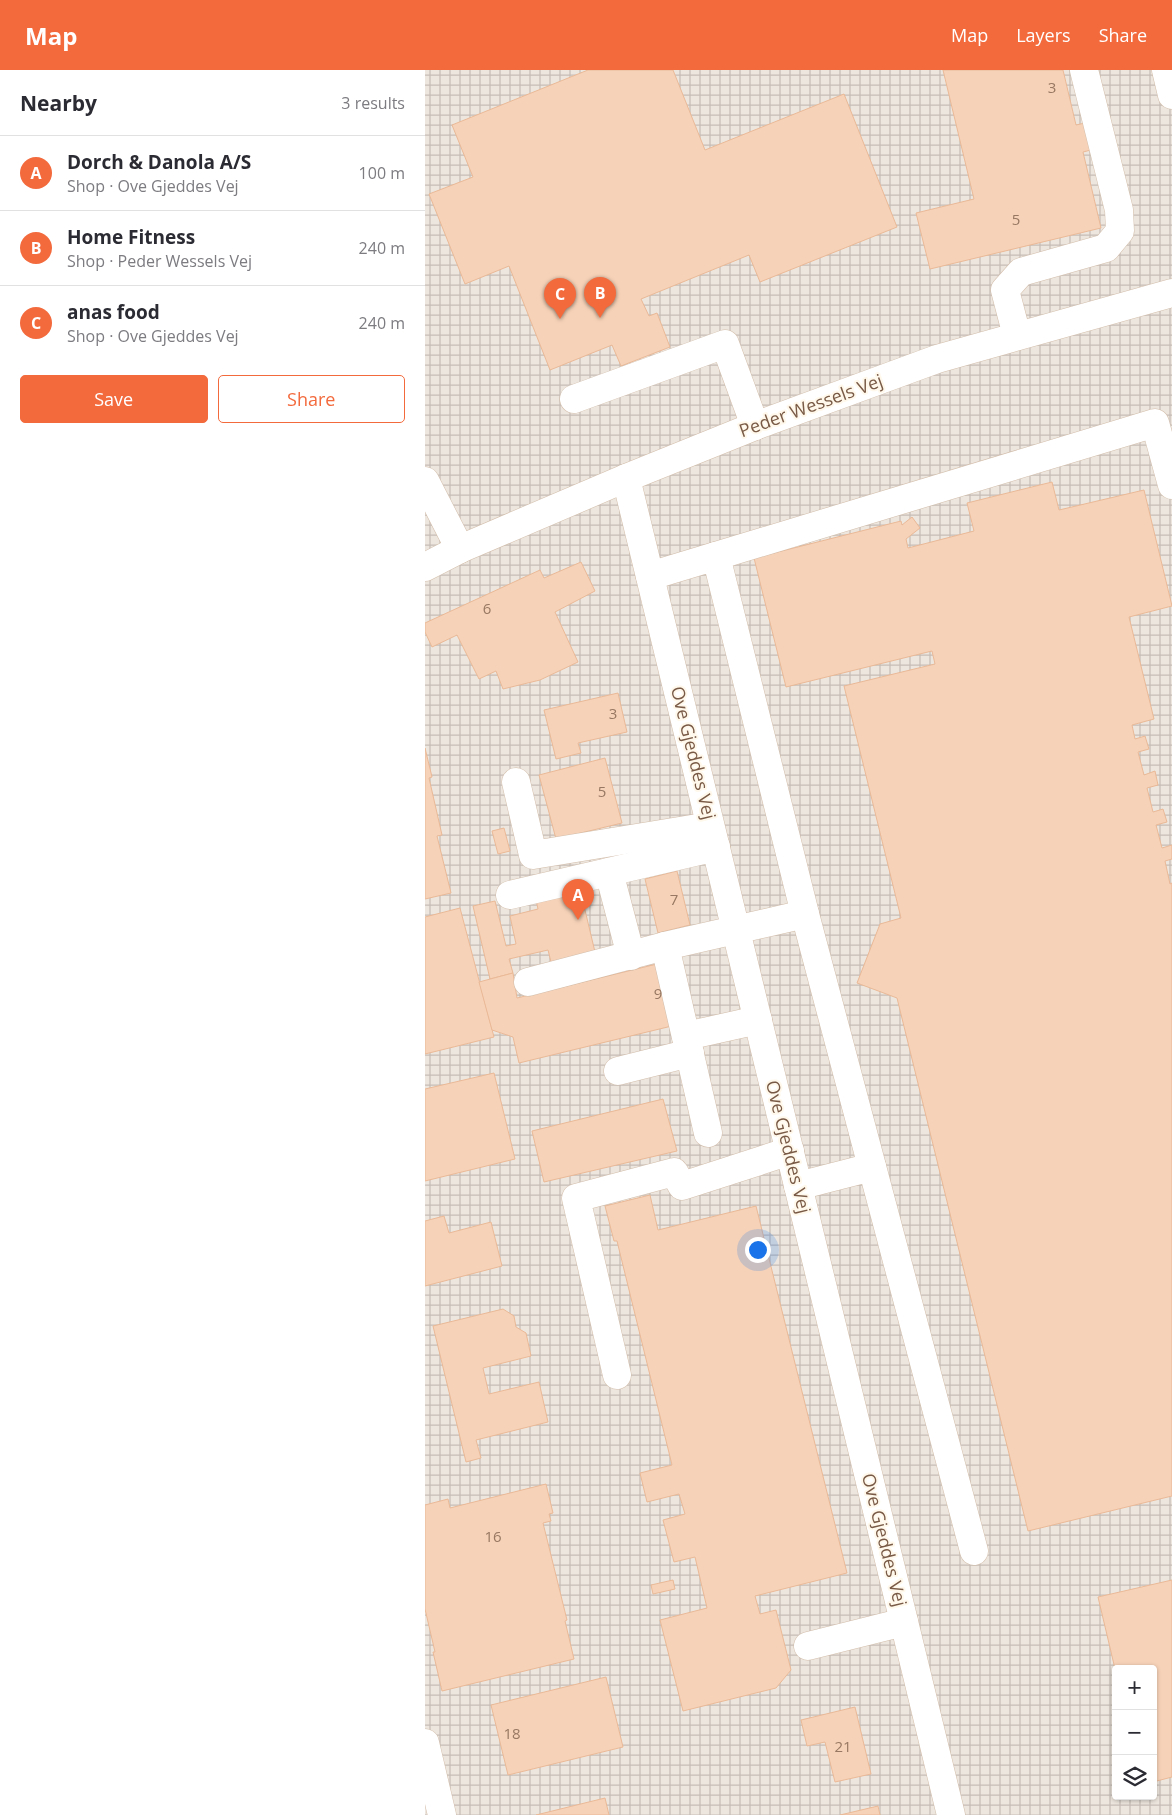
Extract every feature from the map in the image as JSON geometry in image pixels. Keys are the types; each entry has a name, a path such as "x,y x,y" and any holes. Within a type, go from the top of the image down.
{"street":[{"path":"1017,336 1005,290 1021,272 1105,248 1120,231 1119,210 1084,70"},
{"path":"1166,70 1172,95"},
{"name":"Peder Wessels Vej","path":"425,568 460,549 626,478 755,426 937,359 1172,293"},
{"path":"574,399 725,344 755,426"},
{"path":"650,576 1164,420 1172,485"},
{"name":"Ove Gjeddes Vej","path":"626,478 951,1815"},
{"path":"425,481 460,549"},
{"path":"716,556 805,914 974,1551"},
{"path":"516,782 533,855 713,836"},
{"path":"510,895 609,872 713,836"},
{"path":"609,872 631,956"},
{"path":"528,982 665,946 805,914"},
{"path":"665,946 708,1133"},
{"path":"618,1071 758,1020"},
{"path":"617,1375 575,1198 674,1172 682,1186 790,1151"},
{"path":"798,1186 872,1166"},
{"path":"808,1646 904,1622"},
{"path":"425,1743 442,1815"}],"shaded area":[{"path":"425,70 1170,70 1172,74 1172,1815 425,1815"}],"building":[{"path":"588,70 673,70 705,150 844,94 897,227 760,282 749,255 641,299 649,316 657,313 670,347 621,366 612,345 550,370 509,266 465,284 429,194 473,177 452,125"},
{"path":"943,70 1063,70 1076,125 1085,123 1091,150 1083,152 1101,228 930,269 916,213 974,199"},
{"path":"1052,482 1059,510 1144,490 1172,606 1129,617 1154,719 1132,725 1135,739 1145,736 1149,749 1138,752 1144,775 1155,771 1158,785 1147,788 1153,812 1163,809 1167,822 1156,825 1162,848 1172,845 1172,859 1165,861 1170,884 1172,883 1172,1496 1028,1531 897,998 857,983 880,924 901,918 844,686 935,664 932,651 786,687 754,558 901,521 902,525 912,517 920,528 906,539 908,548 974,531 967,503"},
{"path":"581,562 595,591 555,612 578,662 540,680 503,689 496,671 479,679 457,635 432,647 425,632 425,623 540,570 544,578"},
{"path":"618,693 627,732 578,743 581,753 556,759 544,710"},
{"path":"425,748 432,777 429,778 442,835 437,836 451,893 425,899"},
{"path":"605,758 622,823 556,839 539,775"},
{"path":"504,828 510,851 498,854 492,831"},
{"path":"677,871 690,925 658,933 645,879"},
{"path":"579,885 595,952 551,962 548,950 509,959 513,973 490,979 473,906 495,901 506,946 516,944 510,916 538,909 535,896"},
{"path":"460,908 494,1037 425,1054 425,917"},
{"path":"661,963 676,1025 519,1063 513,1037 492,1030 479,982 513,973 517,998"},
{"path":"494,1073 515,1159 425,1181 425,1089"},
{"path":"663,1099 677,1151 544,1182 532,1131"},
{"path":"650,1195 658,1230 756,1206 847,1573 755,1596 760,1614 776,1610 791,1670 776,1688 683,1711 660,1620 707,1608 695,1557 674,1562 663,1520 685,1514 679,1494 647,1502 640,1473 672,1465 617,1241 614,1241 605,1206"},
{"path":"444,1216 449,1233 491,1222 502,1266 425,1286 425,1221"},
{"path":"503,1309 514,1316 516,1327 526,1333 531,1356 483,1368 489,1394 539,1382 548,1422 476,1440 481,1458 466,1462 433,1326"},
{"path":"546,1484 553,1513 549,1514 551,1521 543,1523 567,1620 565,1621 574,1659 442,1691 425,1609 425,1505 448,1499 450,1508"},
{"path":"673,1580 675,1589 653,1594 651,1585"},
{"path":"1172,1580 1172,1777 1157,1781 1157,1665 1114,1665 1098,1597"},
{"path":"606,1677 623,1747 508,1775 491,1705"},
{"path":"855,1707 871,1774 835,1782 825,1742 807,1746 801,1720"},
{"path":"605,1798 609,1815 536,1815"},
{"path":"878,1806 880,1815 840,1815"}],"place":[{"name":"Home Fitness","path":"600,318"},
{"name":"anas food","path":"560,319"},
{"name":"Dorch & Danola A/S","path":"578,920"}]}
